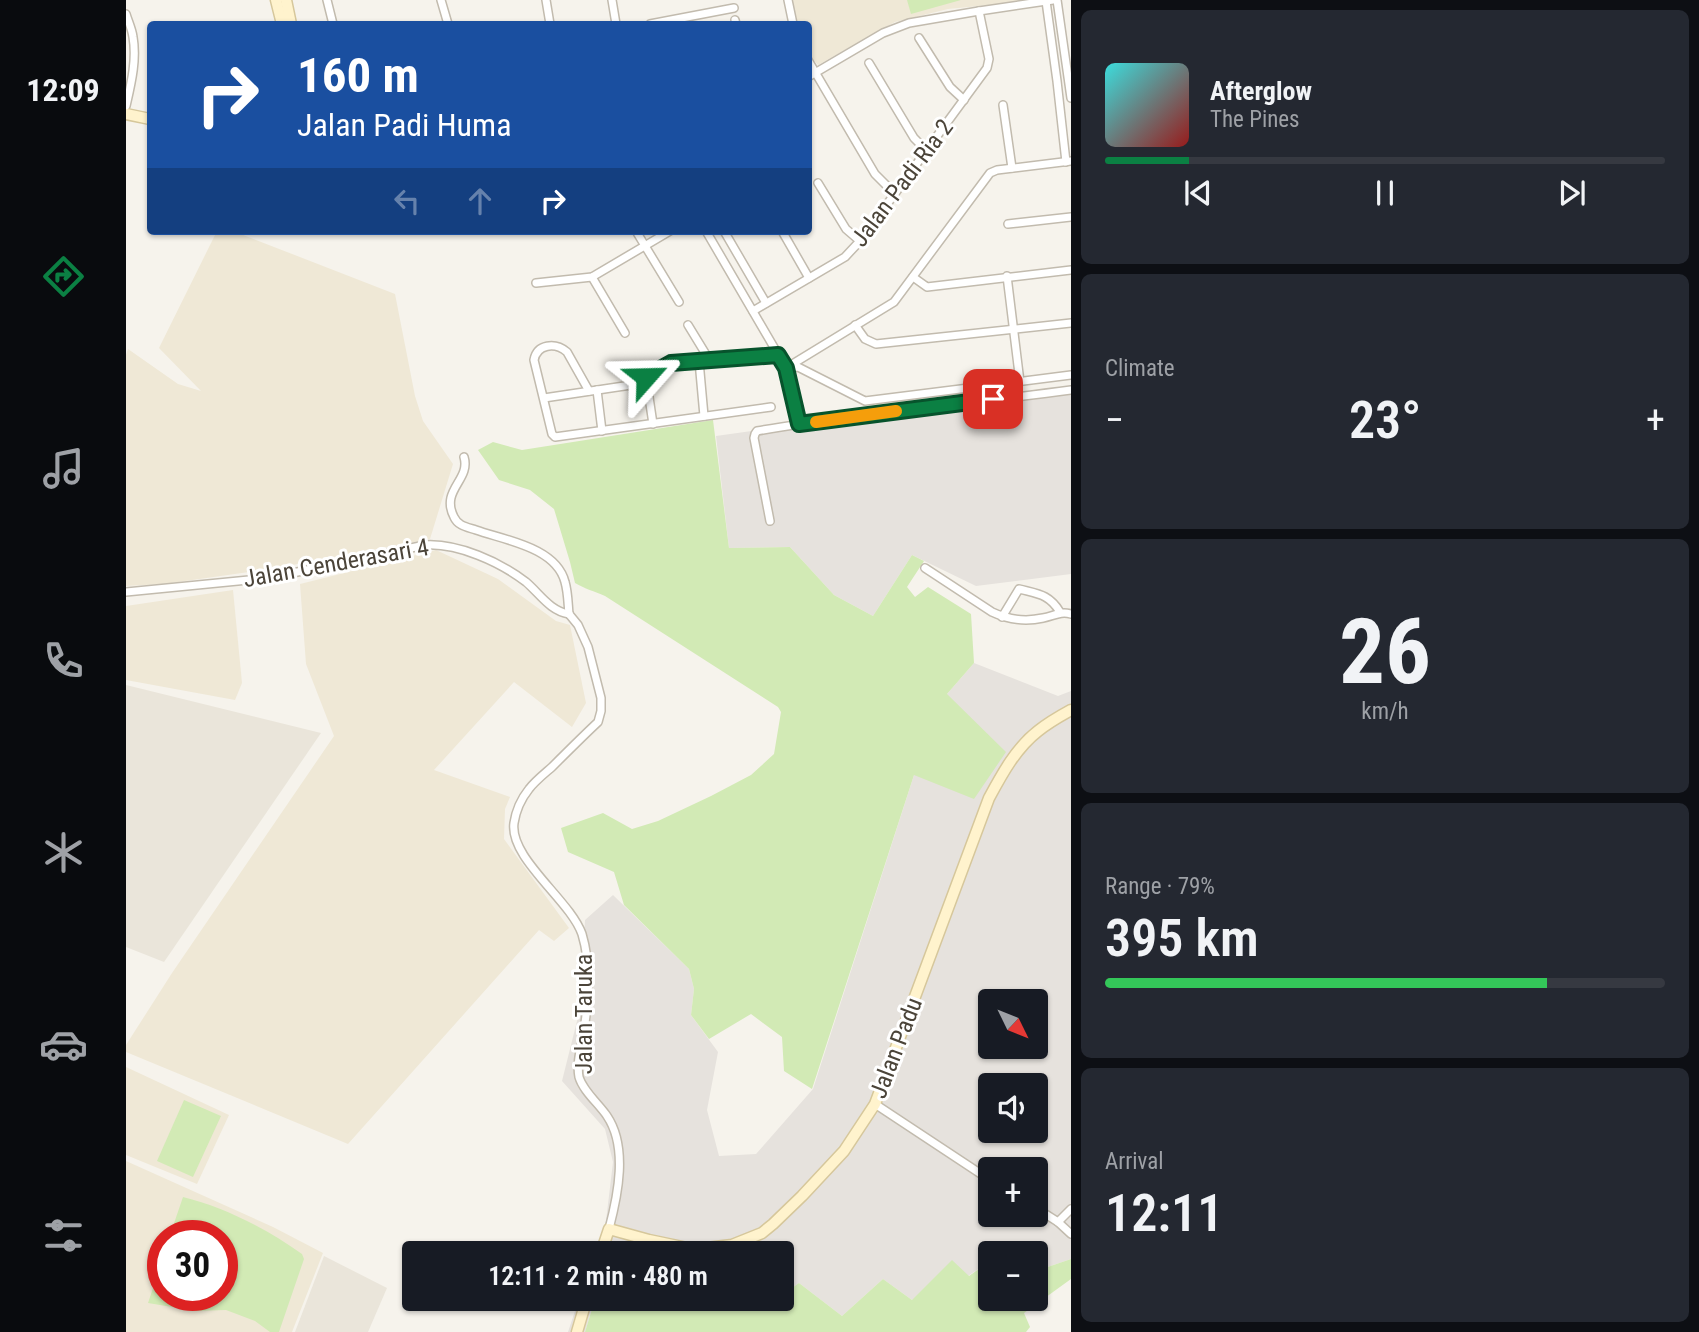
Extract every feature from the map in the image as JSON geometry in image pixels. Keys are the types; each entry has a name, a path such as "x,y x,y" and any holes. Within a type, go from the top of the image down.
{"street":[{"path":"276,0 281,21"},
{"path":"286,0 290,21"},
{"path":"327,0 332,21"},
{"path":"441,0 447,21"},
{"path":"546,0 550,21"},
{"path":"612,0 616,21"},
{"path":"788,0 792,21"},
{"path":"894,193 875,174 812,74 859,46 909,23 1052,0"},
{"path":"1052,0 1059,13 1071,98"},
{"path":"786,368 894,302 990,173 1069,159 1048,15 1052,0"},
{"path":"685,21 734,8"},
{"name":"Jalan Padi Ria 2","path":"753,311 845,257 860,241 988,64 979,10"},
{"path":"1048,15 1059,13"},
{"path":"126,14 134,50 126,106"},
{"path":"919,38 950,87 964,100"},
{"path":"869,63 914,138 926,150"},
{"path":"1003,105 1012,168"},
{"path":"126,114 147,118"},
{"path":"818,183 846,229 860,241"},
{"path":"1008,224 1071,217"},
{"path":"639,235 679,302"},
{"path":"536,284 592,276 663,235"},
{"path":"711,235 786,368 799,424"},
{"path":"726,235 766,303"},
{"path":"784,235 809,278"},
{"path":"913,277 927,287 1071,270"},
{"path":"592,276 625,333"},
{"path":"1007,276 1020,382"},
{"path":"855,325 865,339 876,344 1071,323"},
{"path":"688,325 710,360"},
{"path":"602,431 593,390 567,352 562,347 540,348 534,360 554,437 575,436 771,407"},
{"path":"544,398 631,385 671,363 778,355"},
{"path":"699,361 704,416"},
{"path":"786,368 798,367 864,401 1071,375"},
{"path":"646,377 653,424"},
{"path":"770,521 755,434 757,431 970,401 1071,390"},
{"path":"464,457 466,464 451,493 450,508 455,520 460,525 520,543 549,559 565,580 569,614"},
{"name":"Jalan Cenderasari 4","path":"126,592 269,578 425,545 440,545 471,552 514,573 557,611 569,614"},
{"path":"925,568 1002,617 1016,621 1046,618 1060,612 1071,614"},
{"path":"1002,617 1019,589 1044,596 1054,602 1060,612"},
{"name":"Jalan Taruka","path":"569,614 578,625 588,647 601,698 601,711 598,722 528,789 516,809 513,827 523,854 575,918 586,952 588,987 579,1078 607,1116 620,1153 619,1180 605,1241"},
{"name":"Jalan Padu","path":"609,1229 692,1249 732,1245 762,1233 802,1196 844,1151 875,1104 989,798 1002,774 1026,742 1045,725 1071,710"},
{"path":"875,1104 978,1172"},
{"path":"1058,1222 1071,1209"},
{"path":"1048,1216 1071,1234"},
{"path":"577,1332 583,1311"}],"shaded area":[{"path":"791,0 1020,2 948,9 895,22 818,65 812,58 812,21 795,21"},
{"path":"215,235 243,235 395,294 415,396 423,421 453,464 430,539 271,569 164,584 126,586 128,349 178,384 201,391 159,348"},
{"path":"1071,386 1071,574 976,586 912,555 873,616 834,595 790,547 729,548 716,436"},
{"path":"436,550 498,579 556,621 570,625 586,703 572,727 514,682 434,770 510,797 505,809 504,839 569,928 554,941 539,930 348,1144 126,1052 126,1045 334,736 306,664 300,584"},
{"path":"233,590 242,683 235,700 126,680 126,606"},
{"path":"974,663 1058,696 1071,691 1071,1259 1048,1267 1048,1241 978,1241 978,1269 968,1276 912,1300 883,1279 842,1316 799,1283 794,1287 794,1241 599,1241 606,1221 613,1162 605,1129 562,1081 581,1005 585,920 613,895 689,969 694,989 691,1015 718,1052 707,1110 719,1156 756,1154 813,1089 914,775 947,694"},
{"path":"126,685 321,733 164,962 126,947"},
{"path":"126,1067 229,1115 197,1184 126,1155"},
{"path":"126,1161 273,1227 323,1253 292,1332 126,1332"},
{"path":"324,1256 387,1288 368,1332 295,1332"},
{"path":"575,1311 591,1311 585,1332 568,1332"}],"green space":[{"path":"907,0 961,0 911,14"},
{"path":"713,420 729,548 790,547 834,595 873,616 912,555 924,561 907,587 915,597 928,587 971,614 974,663 947,694 1006,752 974,799 914,775 812,1089 784,1071 782,1037 751,1014 709,1039 691,1015 694,989 689,969 624,905 614,872 568,852 561,828 603,813 632,829 658,821 751,775 774,754 781,712 778,707 605,596 575,583 554,509 530,490 499,480 478,450 493,442 522,450"},
{"path":"184,1100 221,1116 193,1177 157,1161"},
{"path":"183,1197 245,1220 302,1254 304,1259 279,1332 270,1332 255,1321 229,1311 238,1311 238,1220 175,1220"},
{"path":"1071,1259 1071,1279 1048,1296 1048,1267"},
{"path":"952,1260 969,1276 978,1270 978,1311 1027,1311 1024,1313 1030,1327 1026,1332 585,1332 591,1311 794,1311 794,1287 799,1283 842,1316 883,1279 912,1300"}],"slow traffic":[{"path":"816,422 896,411"}],"route":[{"path":"646,377 671,363 778,355 786,368 799,424 993,399"}]}
